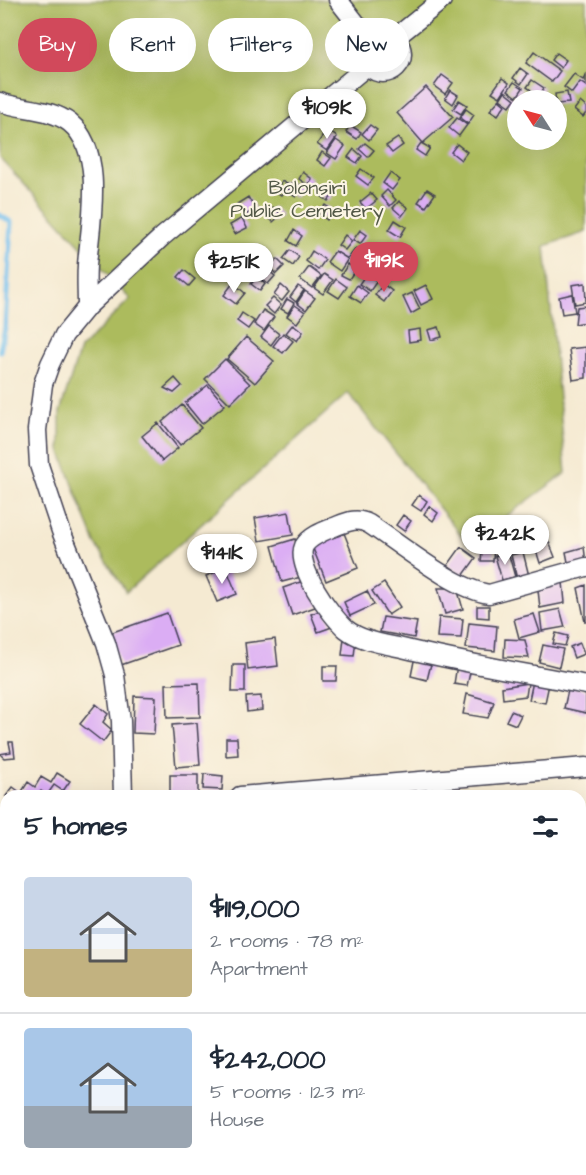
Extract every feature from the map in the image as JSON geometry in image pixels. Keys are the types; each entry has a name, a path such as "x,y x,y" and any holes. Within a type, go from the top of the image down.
{"street":[{"path":"338,0 352,18"},
{"path":"409,27 442,0"},
{"path":"123,790 121,721 115,675 106,643 61,531 39,465 37,430 43,384 64,335 87,307 162,237 360,72"},
{"path":"0,102 50,113 70,123 83,138 91,162 93,200 87,266 87,307"},
{"path":"586,567 489,594 477,592 442,573 369,524 356,520 349,520 319,534 309,540 302,552 306,568 329,611 347,630 361,637 434,656 586,685"},
{"path":"302,790 586,767"}],"green space":[{"name":"Bolonsiri Public Cemetery","path":"0,0 586,0 586,232 545,246 566,473 468,544 348,393 126,592 95,543 60,450 60,412 80,349 130,299 0,158"}],"building":[{"path":"534,52 560,71 552,82 526,63"},
{"path":"556,53 566,60 561,68 551,60"},
{"path":"520,68 528,74 521,84 513,78"},
{"path":"574,74 583,80 586,75 586,86 580,82 572,93 564,87"},
{"path":"442,75 453,83 445,94 434,86"},
{"path":"502,78 509,83 500,97 492,92"},
{"path":"532,80 544,88 531,90 527,87"},
{"path":"514,82 523,88 522,90 508,90"},
{"path":"426,87 453,117 423,143 397,113"},
{"path":"450,90 458,95 453,104 445,98"},
{"path":"505,91 507,93 507,104 500,99"},
{"path":"459,100 467,105 461,114 453,109"},
{"path":"499,100 505,105 498,115 490,110"},
{"path":"580,102 586,107 583,117 574,110"},
{"path":"466,109 474,115 468,124 460,118"},
{"path":"457,118 467,125 459,136 449,128"},
{"path":"350,125 361,132 357,139 346,132"},
{"path":"370,125 377,130 369,140 362,134"},
{"path":"327,130 337,137 327,151 317,144"},
{"path":"398,138 403,145 392,153 386,146"},
{"path":"336,140 345,146 336,159 327,153"},
{"path":"365,143 374,150 368,157 359,149"},
{"path":"421,143 430,148 425,156 416,150"},
{"path":"457,144 467,152 461,160 451,152"},
{"path":"354,149 362,156 357,163 348,157"},
{"path":"322,152 331,158 325,166 317,160"},
{"path":"361,169 374,178 368,185 356,176"},
{"path":"303,172 312,179 308,185 299,179"},
{"path":"390,173 400,180 392,190 383,183"},
{"path":"282,181 289,185 281,195 275,191"},
{"path":"294,181 303,187 296,197 287,192"},
{"path":"326,187 334,194 328,201 320,195"},
{"path":"427,189 435,194 426,207 418,202"},
{"path":"387,190 396,200 390,206 381,196"},
{"path":"371,193 377,200 366,209 360,202"},
{"path":"248,197 255,209 244,216 237,204"},
{"path":"399,201 408,208 402,216 393,208"},
{"path":"325,205 333,211 327,220 319,214"},
{"path":"273,207 281,215 273,222 266,214"},
{"path":"242,218 247,228 235,234 230,225"},
{"path":"395,220 406,227 400,237 389,230"},
{"path":"294,230 302,236 296,246 288,241"},
{"path":"360,230 367,235 360,244 353,240"},
{"path":"345,235 352,241 345,250 338,245"},
{"path":"258,245 264,256 257,260 251,249"},
{"path":"356,248 363,253 356,262 349,257"},
{"path":"290,250 299,257 293,266 283,259"},
{"path":"312,251 325,260 318,270 306,261"},
{"path":"335,251 348,259 340,271 327,262"},
{"path":"235,257 240,267 231,272 226,260"},
{"path":"277,259 284,266 276,274 269,267"},
{"path":"213,261 219,276 210,279 206,266"},
{"path":"348,264 356,269 349,279 341,275"},
{"path":"309,267 321,276 312,288 300,279"},
{"path":"267,269 275,276 268,284 260,278"},
{"path":"184,270 195,279 189,286 178,277"},
{"path":"324,274 333,280 323,294 314,288"},
{"path":"366,274 377,281 370,291 359,284"},
{"path":"257,277 265,284 260,291 251,284"},
{"path":"336,279 347,287 339,298 328,291"},
{"path":"233,283 245,293 236,304 224,295"},
{"path":"585,283 586,302 575,304 572,285"},
{"path":"383,284 392,291 384,302 375,295"},
{"path":"281,285 289,292 282,301 274,295"},
{"path":"357,285 368,293 361,303 350,296"},
{"path":"426,285 433,299 421,305 414,291"},
{"path":"298,286 304,290 296,302 290,297"},
{"path":"305,291 315,298 306,310 297,303"},
{"path":"412,293 420,309 411,314 403,297"},
{"path":"572,294 575,312 562,314 559,297"},
{"path":"273,298 281,305 274,314 265,306"},
{"path":"287,299 294,303 288,313 281,309"},
{"path":"295,305 305,312 297,323 287,316"},
{"path":"585,306 586,322 575,324 577,307"},
{"path":"263,310 274,317 264,331 254,324"},
{"path":"242,313 254,321 248,329 237,321"},
{"path":"293,324 303,332 297,341 286,333"},
{"path":"269,326 279,334 271,345 261,337"},
{"path":"439,327 442,337 431,340 428,330"},
{"path":"420,329 421,340 409,342 408,331"},
{"path":"283,333 293,341 283,353 273,346"},
{"path":"246,337 274,361 255,383 227,359"},
{"path":"586,347 586,378 573,380 569,349"},
{"path":"225,359 250,384 230,404 205,379"},
{"path":"175,378 182,386 174,393 164,388"},
{"path":"208,385 225,405 202,424 185,403"},
{"path":"182,405 201,428 180,445 162,422"},
{"path":"158,423 178,448 162,461 142,436"},
{"path":"419,495 427,501 421,511 412,505"},
{"path":"429,506 438,513 433,521 424,514"},
{"path":"289,512 293,535 259,541 255,518"},
{"path":"403,515 411,521 404,531 396,525"},
{"path":"344,533 358,568 326,581 312,546"},
{"path":"295,539 305,576 282,582 272,546"},
{"path":"549,542 555,557 540,563 535,547"},
{"path":"483,545 494,545 493,561 481,561"},
{"path":"461,547 476,558 463,576 448,565"},
{"path":"584,547 586,563 569,567 566,552"},
{"path":"508,552 515,577 502,580 495,556"},
{"path":"523,552 529,576 517,579 511,555"},
{"path":"226,568 237,594 217,602 206,576"},
{"path":"309,579 318,606 292,615 283,588"},
{"path":"563,582 565,603 540,608 538,590"},
{"path":"384,583 400,607 388,615 372,591"},
{"path":"586,585 586,622 585,622 578,588"},
{"path":"438,588 457,588 463,609 445,614"},
{"path":"367,591 374,605 350,616 344,602"},
{"path":"477,606 489,606 489,618 477,617"},
{"path":"325,609 332,627 318,632 311,614"},
{"path":"560,609 565,627 542,631 540,613"},
{"path":"167,613 178,645 121,665 110,633"},
{"path":"534,614 540,632 519,638 514,619"},
{"path":"383,617 417,622 414,638 380,632"},
{"path":"439,617 463,619 461,638 437,637"},
{"path":"469,623 497,626 495,651 466,648"},
{"path":"556,633 568,636 565,646 553,644"},
{"path":"344,638 356,639 354,656 342,655"},
{"path":"275,639 278,666 248,670 245,643"},
{"path":"505,639 525,640 529,658 504,657"},
{"path":"580,643 584,654 574,658 570,647"},
{"path":"543,645 563,649 559,667 539,662"},
{"path":"415,656 432,660 427,680 411,676"},
{"path":"233,665 245,665 245,692 232,692"},
{"path":"457,665 471,668 467,686 454,684"},
{"path":"323,666 337,666 336,681 323,681"},
{"path":"533,681 549,684 545,703 529,700"},
{"path":"199,683 200,717 167,718 166,684"},
{"path":"528,683 526,696 503,699 502,687"},
{"path":"569,686 586,690 586,713 564,708"},
{"path":"467,694 494,702 488,718 463,714"},
{"path":"134,696 156,697 154,734 133,733"},
{"path":"261,696 262,710 247,712 246,697"},
{"path":"96,704 108,714 103,722 112,730 103,742 80,724"},
{"path":"511,711 521,715 516,725 506,721"},
{"path":"197,723 200,765 176,767 172,725"},
{"path":"226,738 237,738 238,755 226,756"},
{"path":"9,742 13,742 15,757 4,758 0,754 11,752"},
{"path":"57,773 70,781 64,790 54,785 50,790 23,790 28,782 35,787 41,777 51,783"},
{"path":"204,774 223,776 222,790 203,789"},
{"path":"170,775 198,775 198,790 170,790"}],"waterway":[{"path":"0,215 11,222 5,328 0,351"}]}
